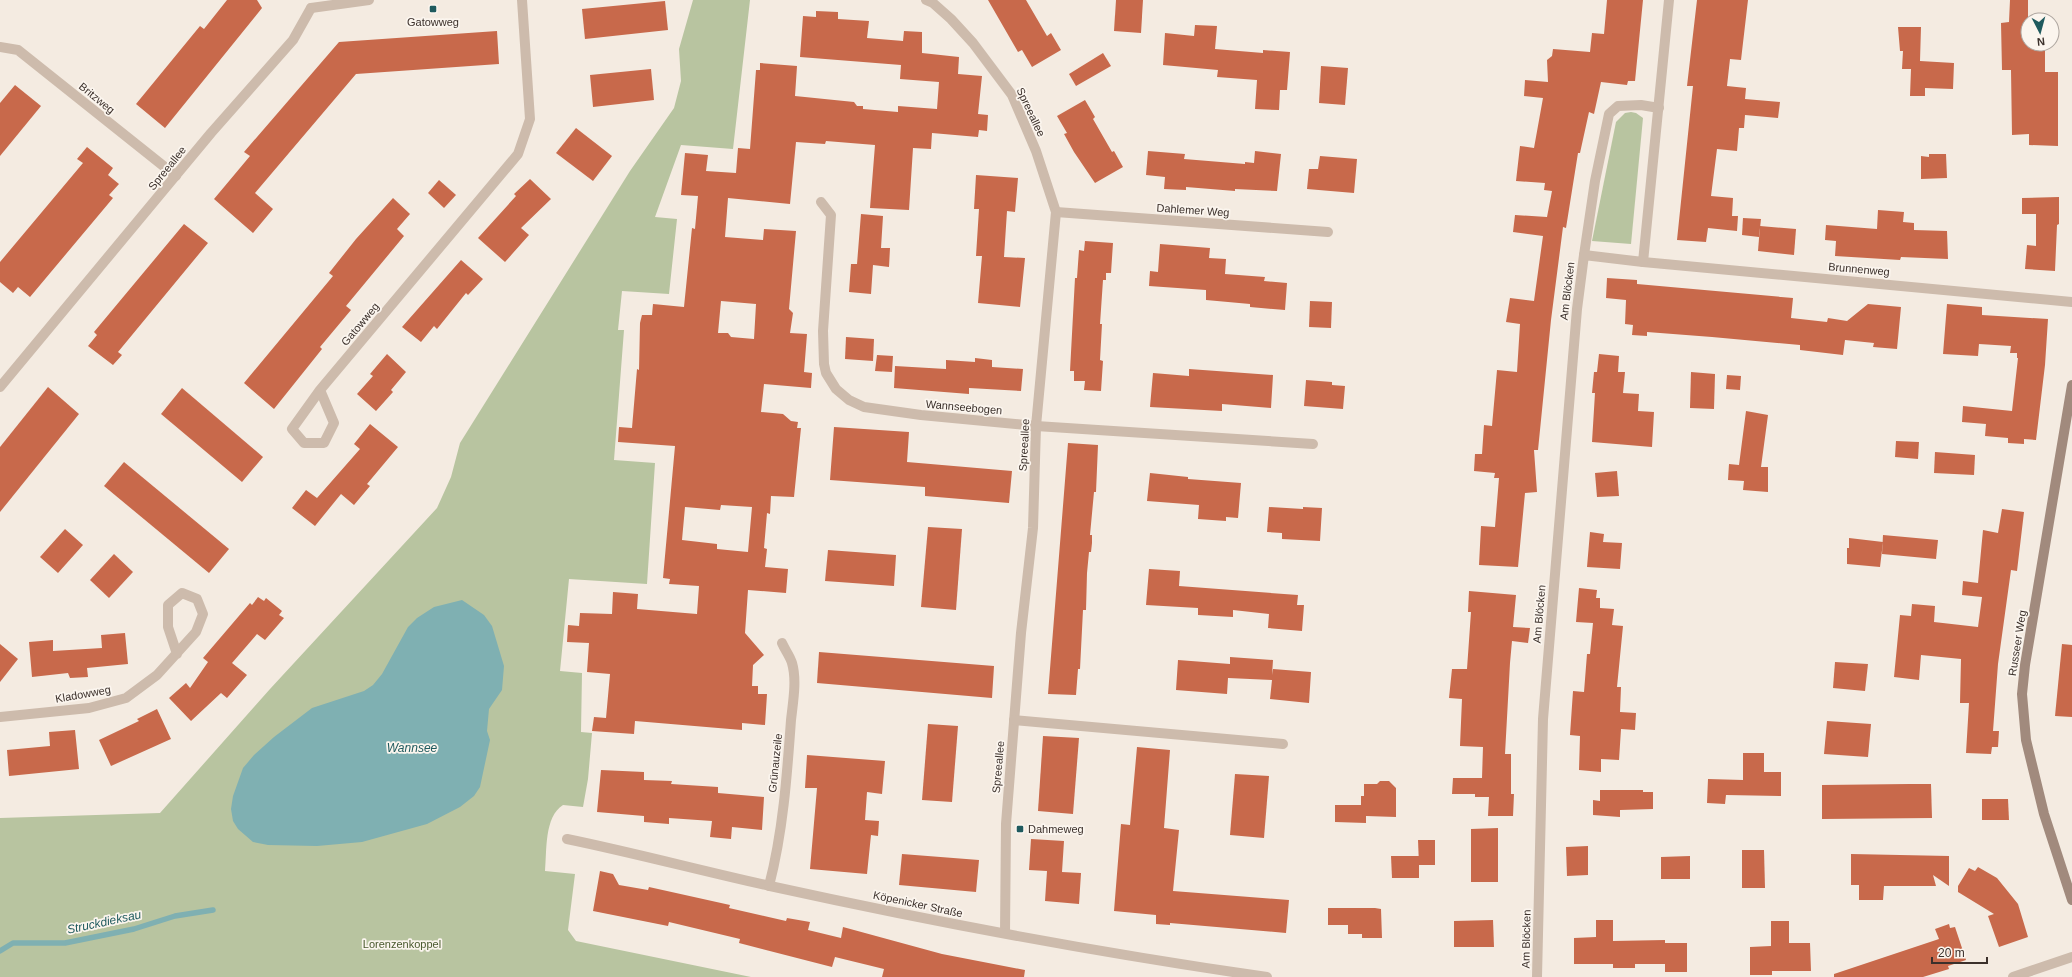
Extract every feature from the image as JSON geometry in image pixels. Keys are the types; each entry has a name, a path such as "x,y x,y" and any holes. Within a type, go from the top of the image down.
{"street":[{"name":"Spreeallee","path":"0,387 211,133 293,40 309,4 369,0"},
{"name":"Gatowweg","path":"320,390 334,423 324,443 304,443 292,429 320,390 518,154 530,119 522,0"},
{"path":"1644,262 1669,0"},
{"name":"Spreeallee","path":"931,1 951,19 973,43 1012,95 1036,151 1056,212 1036,426 1033,528 1021,632 1006,824 1005,933"},
{"name":"Britzweg","path":"0,48 18,50 176,176"},
{"name":"Am Blöcken","path":"1537,977 1542,719 1576,316 1584,255 1595,181 1609,114 1618,106 1641,105 1659,108"},
{"name":"Wannseebogen","path":"821,202 831,215 823,354 826,373 836,389 849,400 864,407 881,410 1036,426 1313,444"},
{"name":"Dahlemer Weg","path":"1056,212 1328,232"},
{"name":"Am Blöcken","path":"1584,255 1644,262"},
{"name":"Brunnenweg","path":"1644,262 2072,302"},
{"name":"Russeer Weg","path":"2072,386 2025,665 2022,694 2022,715 2031,764 2046,821 2072,900"},
{"name":"Kladowweg","path":"0,717 89,708 126,698 157,675 177,654 196,632 203,614 197,599 182,593 168,605 168,627 177,654"},
{"name":"Grünauzeile","path":"769,886 776,860 782,816 794,679 792,662 782,643"},
{"path":"1014,720 1283,744"},
{"name":"Köpenicker Straße","path":"567,839 646,856 769,886 957,925 1093,951 1267,977"},
{"path":"2013,977 2072,957"}],"green space":[{"name":"Lorenzenkoppel","path":"693,0 750,0 733,149 681,145 655,217 677,219 669,294 622,291 618,330 624,330 614,460 655,463 647,584 569,579 560,671 582,673 581,732 592,733 588,779 583,807 563,805 557,810 552,818 549,826 545,871 575,874 568,930 576,941 751,977 0,977 0,818 160,813 270,689 437,508 451,477 460,443 630,171 674,108 681,81 679,49"},
{"path":"1625,113 1636,113 1643,118 1631,244 1592,241 1616,122"}],"water":[{"name":"Wannsee","path":"462,600 484,615 492,626 504,666 502,690 489,709 487,731 490,740 480,787 474,796 460,807 427,824 362,842 317,846 268,845 253,842 238,829 233,821 231,809 233,796 243,768 254,755 274,737 312,708 364,691 373,685 382,674 408,627 417,618 434,607"}],"building":[{"path":"227,0 257,0 262,8 165,128 136,104 200,26 204,29"},
{"path":"988,0 1026,0 1047,36 1051,33 1061,50 1032,67 1022,50 1018,52"},
{"path":"1116,0 1143,0 1141,33 1114,31"},
{"path":"1607,0 1643,0 1635,81 1628,81 1627,85 1601,82 1594,114 1589,112 1580,153 1578,153 1566,228 1563,227 1551,320 1538,450 1534,450 1537,492 1525,493 1518,567 1479,565 1481,526 1495,527 1499,478 1494,478 1495,473 1474,471 1475,454 1482,454 1484,425 1492,426 1497,370 1517,372 1520,324 1506,322 1510,298 1534,301 1543,236 1513,232 1515,215 1547,217 1552,191 1544,190 1545,183 1516,181 1520,146 1534,148 1543,98 1524,96 1525,80 1548,82 1547,60 1552,56 1553,49 1590,52 1592,33 1604,34"},
{"path":"1697,0 1748,0 1741,60 1730,59 1727,86 1746,88 1745,99 1780,102 1778,118 1745,115 1744,128 1739,128 1737,151 1717,149 1711,196 1733,198 1732,216 1738,216 1737,231 1708,228 1706,242 1677,240 1693,86 1687,86"},
{"path":"2010,0 2028,0 2028,12 2020,12 2020,52 2045,52 2045,72 2058,72 2058,146 2029,145 2029,134 2012,135 2011,70 2002,70 2001,23 2009,22"},
{"path":"665,1 668,30 585,39 582,9"},
{"path":"816,11 838,12 838,19 869,21 867,38 903,41 904,31 922,32 922,53 959,57 958,74 982,76 978,114 988,115 987,131 979,130 978,137 932,133 931,149 913,148 909,210 870,208 875,145 826,141 825,144 796,142 790,204 728,198 725,237 763,240 764,229 796,231 789,309 793,313 790,333 807,334 804,372 812,373 811,388 764,384 761,412 783,414 791,421 798,422 797,428 801,428 794,497 771,496 770,514 767,513 764,548 767,549 765,567 788,569 786,593 748,590 745,633 764,655 753,665 752,686 758,686 758,694 767,694 765,725 742,723 742,730 635,721 634,734 592,731 594,717 606,718 610,674 587,672 589,643 567,642 568,625 579,626 580,613 612,614 613,592 638,594 637,609 697,614 699,586 669,584 670,579 663,578 675,446 618,442 619,427 632,428 637,369 639,370 640,323 642,315 652,315 653,304 684,307 692,228 695,229 698,196 681,195 685,153 708,155 706,171 736,173 738,148 750,149 756,70 760,70 760,63 797,66 795,96 854,102 857,106 863,106 863,109 898,112 898,106 937,109 939,82 900,79 901,65 800,57 803,16 816,17","holes":["721,301 756,304 754,339 731,337 728,333 718,333","721,505 752,507 748,552 717,549 717,544 682,540 685,507 720,510"]},
{"path":"1195,25 1217,26 1215,49 1263,53 1263,50 1290,52 1287,90 1280,90 1279,110 1255,109 1257,80 1217,77 1218,70 1163,65 1165,33 1194,36"},
{"path":"1898,27 1921,27 1920,61 1954,63 1953,89 1925,88 1925,96 1910,96 1911,69 1902,69 1903,51 1900,51"},
{"path":"497,31 499,64 356,74 255,193 273,209 253,233 214,199 250,156 244,152 339,42"},
{"path":"1103,53 1111,66 1076,86 1069,74"},
{"path":"1321,66 1348,68 1345,105 1319,103"},
{"path":"651,69 654,100 593,107 590,75"},
{"path":"15,85 41,106 0,156 0,103"},
{"path":"1085,100 1095,117 1093,119 1112,152 1114,151 1123,167 1095,183 1074,152 1064,134 1067,133 1057,116"},
{"path":"576,128 612,156 593,181 556,153"},
{"path":"87,147 113,168 108,175 119,184 109,195 113,198 30,297 18,287 13,293 0,282 0,262 83,163 77,159"},
{"path":"1148,151 1185,154 1184,159 1245,164 1245,162 1254,163 1255,151 1281,154 1277,191 1235,189 1235,191 1186,187 1186,190 1164,189 1165,177 1146,175"},
{"path":"1929,154 1946,154 1947,178 1921,179 1921,156 1929,157"},
{"path":"1320,156 1357,159 1354,193 1307,189 1309,169 1318,169"},
{"path":"976,175 1018,178 1015,212 1007,211 1004,257 1025,258 1020,307 978,303 982,256 976,256 979,209 974,209"},
{"path":"530,179 551,199 521,228 529,235 505,262 478,238 516,196 514,194"},
{"path":"439,180 456,195 444,208 428,193"},
{"path":"2059,197 2059,224 2057,225 2055,271 2025,269 2027,245 2036,246 2036,214 2022,214 2022,198"},
{"path":"393,198 410,214 397,229 404,236 346,306 351,310 320,347 322,349 274,409 244,383 333,276 329,273 356,239"},
{"path":"1878,210 1904,212 1903,222 1914,223 1914,230 1947,231 1948,259 1901,257 1900,260 1835,256 1836,241 1825,240 1826,225 1877,229"},
{"path":"861,214 883,216 881,248 890,248 889,267 873,265 871,294 849,292 851,264 857,264"},
{"path":"1743,218 1761,219 1759,237 1742,235"},
{"path":"184,224 208,243 118,352 122,355 113,365 88,346 97,335 94,332"},
{"path":"1760,226 1796,229 1794,255 1758,251"},
{"path":"1085,241 1113,243 1111,273 1106,273 1106,280 1103,280 1100,324 1102,324 1100,360 1103,361 1101,391 1084,390 1085,381 1074,381 1074,371 1070,371 1075,278 1077,278 1079,250 1084,251"},
{"path":"1160,244 1210,248 1209,258 1226,259 1225,274 1265,277 1264,281 1287,283 1285,310 1250,307 1250,304 1206,300 1206,290 1149,286 1150,271 1158,272"},
{"path":"461,260 483,279 468,295 466,293 437,329 434,326 421,342 402,327"},
{"path":"1607,278 1637,280 1637,284 1793,298 1791,318 1827,322 1828,318 1847,321 1868,304 1901,307 1897,349 1873,347 1874,343 1845,340 1843,355 1800,350 1800,345 1647,332 1647,336 1632,335 1633,325 1625,324 1626,300 1606,298"},
{"path":"1310,301 1332,302 1331,328 1309,327"},
{"path":"1947,304 1982,307 1982,315 2048,319 2045,365 2036,440 2024,439 2024,444 2008,443 2008,438 1985,436 1986,424 1962,422 1963,406 2012,411 2018,358 2017,353 2010,353 2011,346 1979,344 1978,356 1943,354"},
{"path":"846,337 874,339 873,361 845,359"},
{"path":"387,354 406,372 391,390 393,392 376,411 357,394 373,376 370,374"},
{"path":"1599,354 1619,356 1618,372 1625,372 1623,393 1639,394 1638,411 1654,412 1652,447 1592,442 1595,393 1592,393 1594,372 1597,372"},
{"path":"877,355 893,356 892,372 875,371"},
{"path":"975,358 992,360 992,367 1023,369 1021,391 969,388 969,394 894,388 895,366 946,369 946,360 975,362"},
{"path":"1189,369 1273,375 1271,408 1222,404 1222,411 1150,407 1153,373 1189,376"},
{"path":"1691,372 1715,374 1714,409 1690,408"},
{"path":"1727,375 1741,376 1740,390 1726,389"},
{"path":"1306,380 1332,382 1332,385 1345,386 1343,409 1304,406"},
{"path":"48,387 79,414 0,512 0,447"},
{"path":"182,388 263,457 242,482 161,414"},
{"path":"1746,411 1768,415 1761,467 1768,467 1768,492 1743,490 1744,481 1728,480 1729,464 1739,465"},
{"path":"370,424 398,447 367,484 370,486 354,505 341,494 315,526 292,508 306,490 317,498 360,449 354,444"},
{"path":"834,427 909,432 907,462 1012,471 1009,503 925,496 925,487 830,480"},
{"path":"1896,441 1919,442 1918,459 1895,457"},
{"path":"1068,443 1098,445 1096,492 1094,492 1090,535 1092,535 1092,543 1091,552 1089,552 1086,610 1083,610 1080,669 1078,669 1076,695 1048,694"},
{"path":"1935,452 1975,455 1974,475 1934,473"},
{"path":"124,462 229,549 209,573 104,486"},
{"path":"1617,471 1619,496 1597,497 1595,473"},
{"path":"1150,473 1188,477 1188,479 1241,483 1238,518 1226,517 1226,521 1198,519 1199,505 1147,501"},
{"path":"1269,507 1303,509 1303,507 1322,508 1320,541 1282,539 1282,533 1267,532"},
{"path":"2002,509 2024,512 2017,571 2011,570 1998,664 1993,731 1999,731 1998,747 1992,747 1991,754 1966,753 1969,703 1960,703 1961,659 1921,655 1919,680 1894,677 1900,615 1911,616 1912,604 1935,606 1934,622 1978,627 1982,597 1962,595 1963,581 1978,583 1983,530 1998,533"},
{"path":"928,527 962,529 956,610 921,607"},
{"path":"65,529 83,545 58,573 40,557"},
{"path":"1590,532 1604,534 1603,542 1622,543 1620,569 1587,567"},
{"path":"1883,535 1938,540 1936,559 1882,554"},
{"path":"1849,538 1883,542 1880,567 1847,564 1847,548 1849,548"},
{"path":"828,550 896,555 894,586 825,581"},
{"path":"114,554 133,572 109,598 90,580"},
{"path":"1149,569 1180,571 1179,586 1298,595 1297,605 1304,605 1302,631 1268,628 1269,614 1233,610 1233,617 1198,615 1198,608 1146,605"},
{"path":"1579,588 1597,590 1596,598 1600,598 1600,608 1614,609 1612,625 1623,626 1617,687 1621,687 1620,712 1636,713 1635,730 1621,729 1619,760 1601,759 1601,772 1579,770 1580,736 1570,735 1573,691 1584,692 1587,654 1590,654 1593,623 1576,622"},
{"path":"1469,591 1516,595 1513,627 1530,628 1528,643 1512,641 1510,663 1505,754 1511,754 1511,794 1514,794 1513,816 1488,816 1489,797 1475,797 1475,794 1452,794 1453,778 1482,778 1483,747 1460,746 1462,699 1449,698 1452,669 1467,669 1471,612 1468,612"},
{"path":"258,597 264,601 266,598 282,611 279,615 284,618 265,640 257,634 232,663 247,675 227,698 221,693 191,721 169,698 186,683 190,688 208,662 203,658 250,603 252,605"},
{"path":"125,633 128,664 87,668 88,677 70,678 68,673 32,677 29,642 53,640 53,651 102,648 101,635"},
{"path":"0,644 18,659 0,682"},
{"path":"2062,644 2072,645 2072,717 2055,716"},
{"path":"819,652 994,666 992,698 817,683"},
{"path":"1230,657 1273,660 1272,675 1273,669 1311,672 1309,703 1270,699 1272,680 1228,678 1227,694 1176,690 1178,660 1230,664"},
{"path":"1835,662 1868,664 1865,691 1833,688"},
{"path":"157,709 171,739 111,766 99,740 139,721 137,719"},
{"path":"1827,721 1871,724 1868,757 1824,754"},
{"path":"928,724 958,726 952,802 922,800"},
{"path":"75,730 79,769 9,776 7,750 50,746 49,732"},
{"path":"1043,736 1079,738 1073,814 1038,811"},
{"path":"1137,747 1170,750 1164,828 1179,830 1173,891 1289,900 1286,933 1170,923 1170,925 1156,924 1156,915 1114,911 1121,824 1130,825"},
{"path":"1743,753 1764,753 1764,772 1781,772 1781,796 1726,795 1725,804 1707,803 1708,779 1743,780"},
{"path":"807,755 885,761 882,794 867,792 865,820 879,821 878,836 871,835 867,874 810,869 817,788 805,788"},
{"path":"601,770 644,772 644,780 672,781 671,784 718,787 718,793 764,797 762,830 732,827 731,839 710,837 712,821 669,818 669,824 644,822 644,816 597,812"},
{"path":"1235,774 1269,776 1264,838 1230,835"},
{"path":"1380,781 1389,781 1396,788 1396,817 1366,816 1366,823 1335,822 1335,805 1361,805 1361,796 1364,796 1364,784 1377,784"},
{"path":"1931,784 1932,818 1822,819 1822,785"},
{"path":"1600,790 1643,790 1643,792 1653,792 1653,809 1620,810 1620,817 1593,815 1593,800 1600,801"},
{"path":"1982,799 2008,799 2009,820 1982,820"},
{"path":"1498,828 1498,882 1471,882 1471,829"},
{"path":"1031,839 1064,841 1062,872 1081,873 1079,904 1045,901 1047,871 1029,870"},
{"path":"1418,840 1435,840 1435,865 1419,865"},
{"path":"1588,846 1588,875 1567,876 1566,847"},
{"path":"1742,850 1764,850 1765,888 1742,888"},
{"path":"902,854 979,860 976,892 899,885"},
{"path":"1851,854 1949,856 1949,886 1933,875 1936,886 1884,886 1883,900 1859,900 1859,885 1851,885"},
{"path":"1391,856 1419,856 1419,878 1392,878"},
{"path":"1690,856 1690,879 1661,879 1661,857"},
{"path":"1978,867 1997,878 2018,904 2028,937 1999,947 1988,916 1994,914 1958,892 1958,886 1969,868 1975,871"},
{"path":"600,871 613,874 619,885 648,890 649,887 730,905 729,908 786,921 787,918 810,922 808,930 841,938 843,927 942,954 1025,970 1024,977 882,977 884,969 835,957 832,967 739,943 740,939 669,922 668,926 593,911"},
{"path":"1328,908 1381,909 1382,938 1362,938 1362,934 1348,934 1348,925 1328,925"},
{"path":"1493,920 1494,947 1454,947 1454,921"},
{"path":"1596,920 1613,920 1613,941 1665,940 1665,943 1687,943 1687,972 1665,972 1665,964 1635,964 1635,968 1613,968 1613,964 1574,964 1574,938 1596,937"},
{"path":"1771,921 1789,921 1789,943 1810,943 1811,971 1772,971 1772,975 1750,975 1750,947 1771,946"},
{"path":"1949,924 1950,928 1955,927 1966,960 1948,966 1949,969 1923,977 1834,977 1834,974 1939,939 1935,929"}],"waterway":[{"name":"Struckdieksau","path":"0,951 13,943 65,943 134,929 175,916 213,910"}],"place":[{"name":"Gatowweg","path":"433,9"},
{"name":"Dahmeweg","path":"1020,829"}]}
